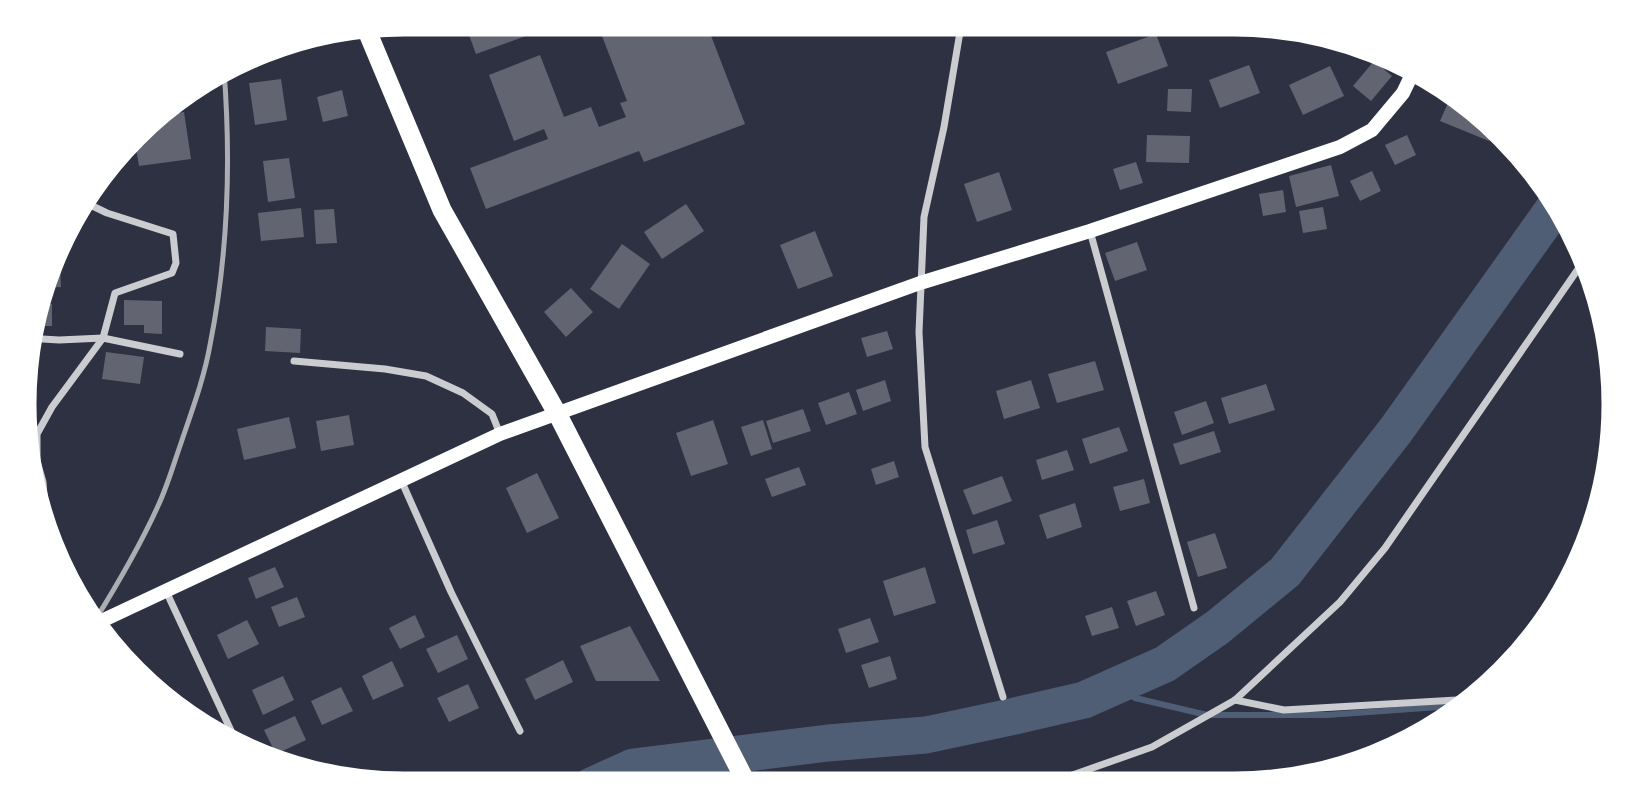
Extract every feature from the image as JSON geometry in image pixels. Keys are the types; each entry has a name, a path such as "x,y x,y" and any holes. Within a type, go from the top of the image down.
{"highway":[{"path":"368,33 442,210 558,415 743,776"}],"main road":[{"path":"102,621 500,434 920,283 1090,231 1340,147 1372,130 1403,93 1411,76"}],"street":[{"path":"960,32 944,127 924,217 919,332 925,447 1003,697"},
{"path":"45,502 37,461 37,434 52,407 103,338 115,293 172,274 176,263 173,234 107,213 89,204"},
{"path":"1090,231 1194,608"},
{"path":"1070,776 1152,747 1235,700 1340,602 1385,548 1579,266"},
{"path":"38,339 103,338 180,354"},
{"path":"294,361 385,369 426,376 463,393 492,414 500,434"},
{"path":"400,480 451,592 520,731"},
{"path":"166,592 232,734"},
{"path":"1235,700 1284,710 1459,700"}],"building":[{"path":"468,32 537,32 476,54"},
{"path":"600,32 710,32 745,124 644,162 639,151 486,209 470,168 548,139 544,129 514,141 489,75 540,55 564,117 591,107 599,127 626,117 620,103 627,101"},
{"path":"1156,34 1168,66 1118,84 1106,52"},
{"path":"1374,61 1392,76 1371,101 1353,86"},
{"path":"1249,65 1260,93 1220,108 1209,80"},
{"path":"1330,66 1344,96 1303,115 1289,85"},
{"path":"281,79 287,120 255,125 249,83"},
{"path":"1168,89 1192,89 1191,112 1167,111"},
{"path":"342,90 348,116 323,122 317,97"},
{"path":"1449,100 1491,135 1489,141 1440,121"},
{"path":"184,112 191,159 139,166 135,145 169,114"},
{"path":"1147,135 1190,136 1189,163 1146,162"},
{"path":"1407,135 1416,155 1395,165 1385,145"},
{"path":"289,158 295,198 268,202 263,161"},
{"path":"1136,162 1143,183 1120,190 1113,169"},
{"path":"1331,165 1339,196 1296,207 1289,176"},
{"path":"1372,171 1381,191 1360,201 1350,181"},
{"path":"999,172 1012,210 977,222 964,184"},
{"path":"1283,190 1286,212 1263,216 1259,194"},
{"path":"686,204 704,231 662,259 644,232"},
{"path":"1323,207 1327,229 1303,233 1299,211"},
{"path":"301,208 304,237 261,241 258,213"},
{"path":"334,209 337,243 316,244 314,210"},
{"path":"815,231 833,276 798,289 780,245"},
{"path":"1137,242 1147,270 1115,281 1105,253"},
{"path":"622,244 650,264 619,309 590,289"},
{"path":"58,266 60,266 61,287 50,288"},
{"path":"571,288 593,312 566,337 544,312"},
{"path":"124,300 162,301 162,334 144,333 144,325 124,325"},
{"path":"45,304 52,304 52,326 40,326"},
{"path":"266,327 301,329 300,353 265,351"},
{"path":"887,331 893,349 867,357 861,338"},
{"path":"106,352 144,357 140,384 102,379"},
{"path":"1095,361 1104,390 1057,403 1048,374"},
{"path":"885,380 891,401 863,411 856,390"},
{"path":"1031,380 1040,408 1004,419 996,391"},
{"path":"1266,384 1275,410 1229,424 1221,398"},
{"path":"849,392 857,414 826,425 818,403"},
{"path":"1206,401 1214,423 1182,435 1174,412"},
{"path":"803,409 811,431 773,443 766,421"},
{"path":"349,415 354,445 321,451 316,421"},
{"path":"289,417 296,448 244,460 237,429"},
{"path":"713,420 728,464 691,476 676,433"},
{"path":"763,420 772,449 751,456 741,427"},
{"path":"1119,427 1128,451 1090,464 1082,439"},
{"path":"1214,431 1221,452 1180,465 1173,444"},
{"path":"1067,450 1074,470 1042,480 1036,460"},
{"path":"894,461 899,477 876,485 871,469"},
{"path":"799,467 806,485 772,497 765,479"},
{"path":"537,473 559,518 527,533 506,488"},
{"path":"1002,476 1012,501 973,515 963,490"},
{"path":"1144,479 1150,503 1120,511 1113,487"},
{"path":"1075,503 1082,527 1047,539 1039,515"},
{"path":"997,520 1005,544 973,554 966,530"},
{"path":"1215,533 1227,568 1198,577 1187,542"},
{"path":"275,567 284,587 256,599 248,578"},
{"path":"925,567 936,603 894,616 883,581"},
{"path":"1156,591 1165,615 1136,626 1127,601"},
{"path":"297,597 305,617 279,627 271,607"},
{"path":"1112,607 1119,628 1092,636 1085,616"},
{"path":"415,615 425,637 400,649 389,628"},
{"path":"870,618 879,642 846,653 838,629"},
{"path":"247,620 259,644 228,659 217,635"},
{"path":"630,626 660,681 596,681 580,646"},
{"path":"457,635 468,659 438,673 426,649"},
{"path":"890,656 897,679 869,688 861,665"},
{"path":"563,660 573,682 535,700 525,679"},
{"path":"392,661 404,686 373,700 362,676"},
{"path":"283,676 294,700 263,715 252,690"},
{"path":"468,684 479,708 449,722 437,698"},
{"path":"341,687 353,711 322,725 311,701"},
{"path":"295,716 306,740 277,753 264,730"}],"waterway":[{"path":"613,776 633,767 828,743 926,735 1084,700 1165,664 1218,627 1285,572 1396,430 1552,211"},
{"path":"1117,686 1135,698 1207,715 1327,715 1450,706"}],"railway":[{"path":"98,616 136,551 161,499 193,409 207,358 221,277 224,242 227,173 224,77"}]}
